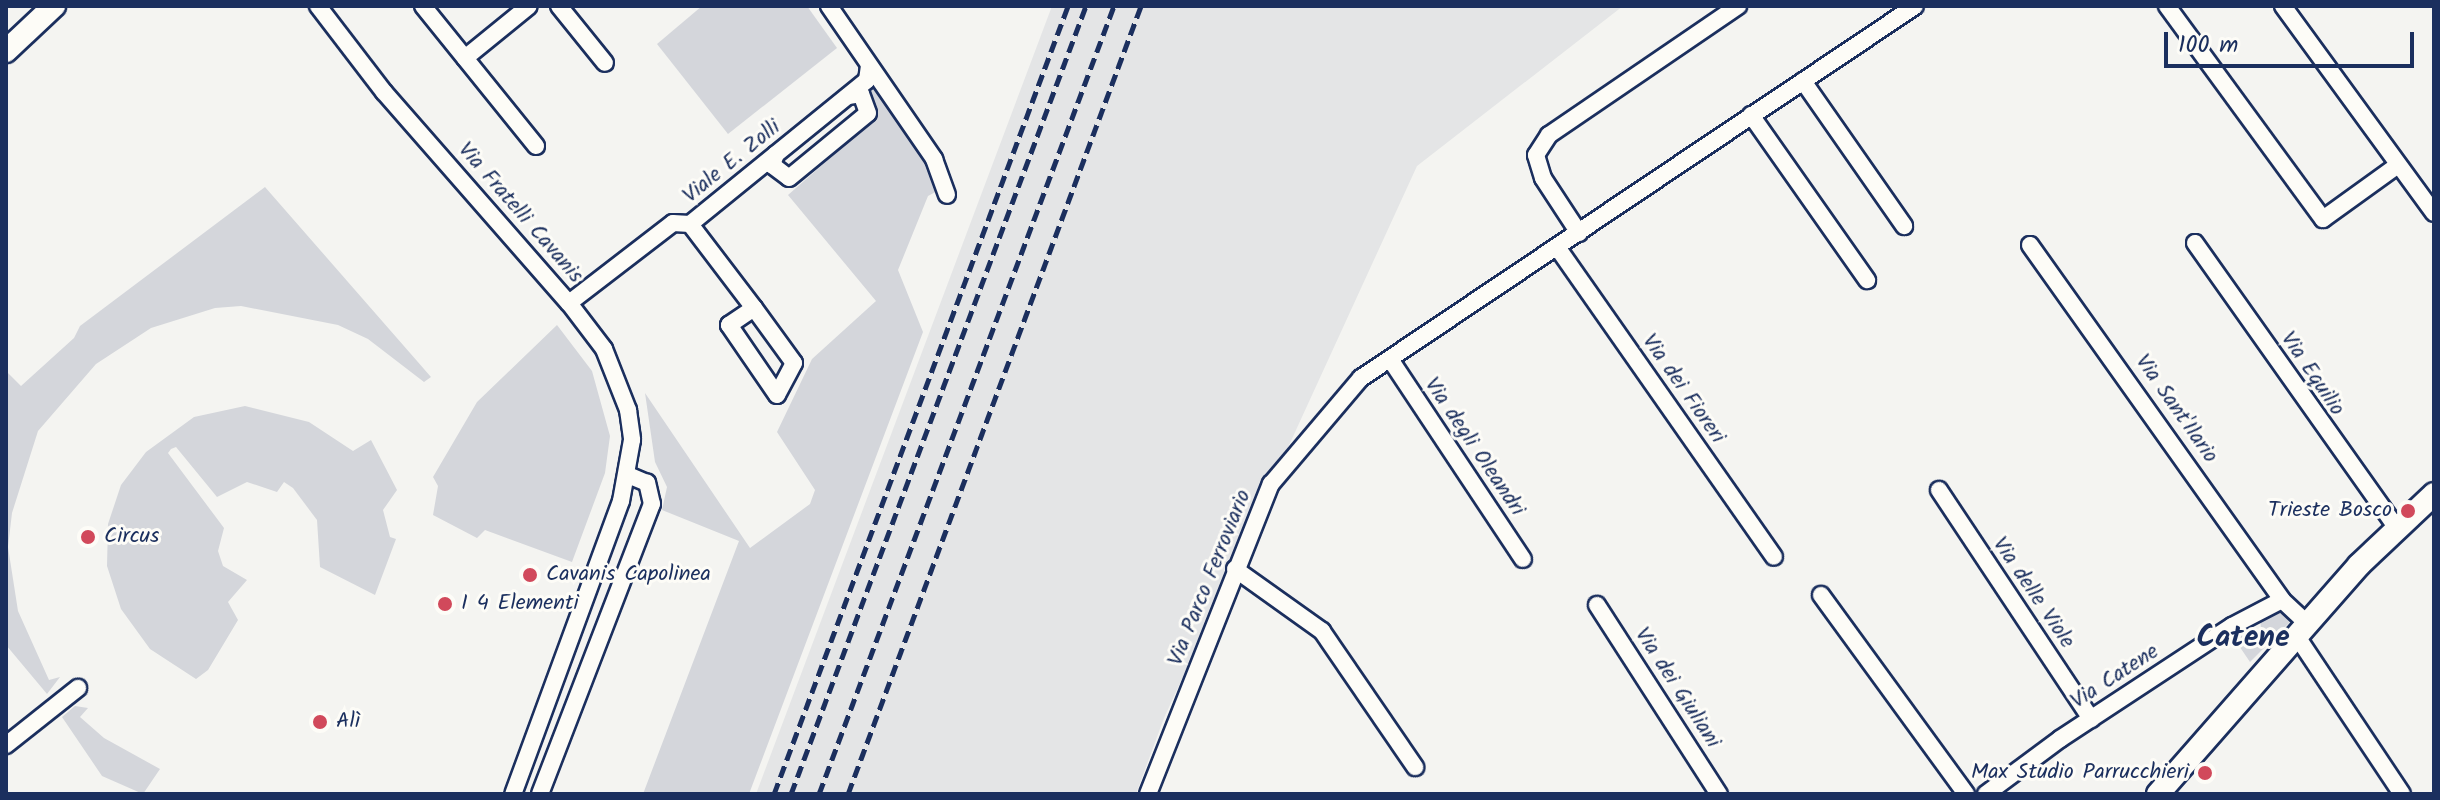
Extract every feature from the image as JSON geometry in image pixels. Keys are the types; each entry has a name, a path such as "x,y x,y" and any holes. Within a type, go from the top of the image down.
{"street":[{"path":"10,41 54,6"},
{"name":"Via Fratelli Cavanis","path":"318,6 384,92 569,303 604,349 621,385 632,440 628,475 513,794"},
{"path":"423,6 536,146"},
{"path":"465,58 529,6"},
{"path":"559,6 605,63"},
{"path":"829,6 934,159 947,195"},
{"path":"1579,233 1543,178 1536,155 1549,135 1738,6"},
{"name":"Via Parco Ferroviario","path":"1148,794 1271,484 1361,378 1915,6"},
{"path":"2167,6 2323,219 2398,165"},
{"path":"2283,6 2434,213"},
{"name":"Viale E. Zolli","path":"569,303 673,223 690,224 867,80 869,66"},
{"path":"1803,81 1904,226"},
{"path":"776,154 772,165 789,178 868,113 861,94 848,96"},
{"path":"1751,115 1867,280"},
{"path":"690,224 754,308 794,363 777,395 729,325 754,308"},
{"name":"Via Equilio","path":"2195,243 2339,454 2397,528"},
{"name":"Via Sant'Ilario","path":"2030,245 2282,600"},
{"name":"Via dei Fioreri","path":"1557,247 1774,557"},
{"name":"Via degli Oleandri","path":"1390,359 1523,559"},
{"path":"540,794 653,494 642,479 628,475"},
{"name":"Via delle Viole","path":"1939,490 2091,719"},
{"path":"2158,794 2397,528 2434,494"},
{"path":"621,501 638,510 641,531"},
{"path":"1235,569 1322,631 1415,767"},
{"path":"1821,595 1966,794"},
{"path":"2282,600 2402,794"},
{"name":"Via Catene","path":"1986,794 2091,719 2232,626 2282,600"},
{"name":"Via dei Giuliani","path":"1597,605 1719,794"},
{"path":"6,745 78,688"}],"shaded area":[{"path":"702,6 807,6 837,48 728,134 657,44"},
{"path":"1052,6 1623,6 1417,166 1164,718 1136,794 756,794"},
{"path":"875,87 925,151 941,189 928,196 898,270 923,332 749,794 643,794 739,541 662,510 667,487 655,462 645,393 750,548 810,504 815,490 777,432 812,359 876,301 788,195 877,117 868,93"},
{"path":"265,187 431,377 424,382 368,339 338,325 241,306 215,308 151,328 96,364 38,431 12,513 8,547 18,611 49,680 60,677 47,694 6,645 6,371 21,386 74,338 80,326"},
{"path":"557,325 592,371 610,436 605,473 572,562 485,530 477,538 433,515 438,486 433,477 477,402"},
{"path":"245,406 309,422 353,451 371,440 397,490 383,510 390,537 396,539 375,595 320,567 317,520 293,488 284,482 277,492 247,482 217,497 176,447 171,449 168,453 224,528 218,551 223,566 247,580 228,602 238,620 208,670 196,679 150,649 121,609 107,566 108,524 121,485 146,452 194,417"},
{"path":"2275,607 2291,621 2250,662 2231,634 2241,627 2243,641 2261,630 2260,615"},
{"path":"75,706 88,708 80,717 104,738 160,769 143,794 102,776 62,717"}],"railway":[{"path":"774,794 1068,6"},
{"path":"791,794 1086,6"},
{"path":"819,794 1114,6"},
{"path":"848,794 1141,6"}],"place":[{"name":"Trieste Bosco","path":"2408,511"},
{"name":"Circus","path":"88,537"},
{"name":"Cavanis Capolinea","path":"530,575"},
{"name":"I 4 Elementi","path":"445,604"},
{"name":"Alì","path":"320,722"},
{"name":"Max Studio Parrucchieri","path":"2205,773"}],"district":[{"name":"Catene","path":"2243,638"}]}
